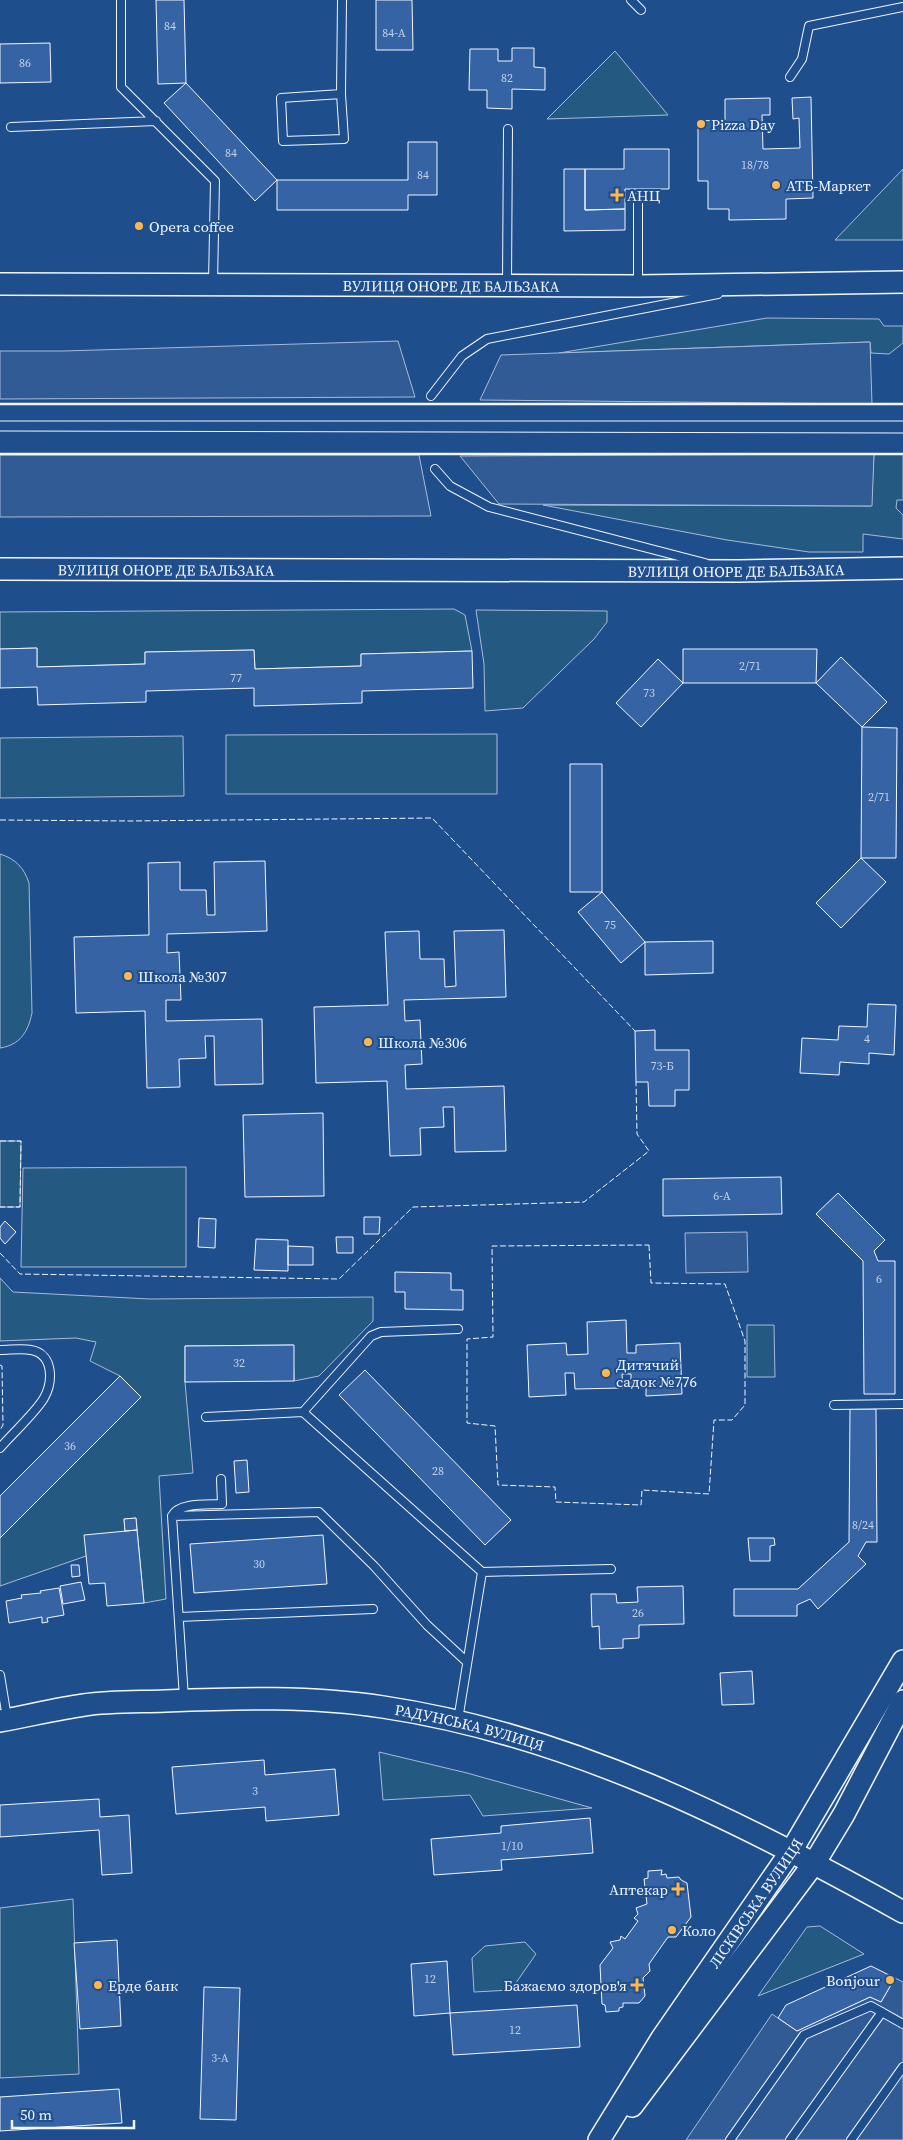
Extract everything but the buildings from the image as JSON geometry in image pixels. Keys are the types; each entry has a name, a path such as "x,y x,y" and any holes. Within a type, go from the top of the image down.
{"street":[{"name":"ВУЛИЦЯ ОНОРЕ ДЕ БАЛЬЗАКА","path":"0,284 638,286 903,282"},
{"name":"ВУЛИЦЯ ОНОРЕ ДЕ БАЛЬЗАКА","path":"0,570 738,572 903,568"},
{"name":"ЛІСКІВСЬКА ВУЛИЦЯ","path":"599,2140 662,2038 792,1850 903,1661"},
{"name":"РАДУНСЬКА ВУЛИЦЯ","path":"4,1721 86,1705 236,1698 353,1703 384,1707 458,1722 535,1743 628,1775 792,1850 903,1912"},
{"name":"ЛІСКІВСЬКА ВУЛИЦЯ","path":"603,2140 662,2068 815,1862 844,1814 903,1701"}],"lane":[{"path":"122,0 121,87 215,181 213,285"},
{"path":"341,94 281,98 283,141 344,139 341,94 342,0"},
{"path":"631,0 641,10"},
{"path":"790,77 802,59 809,26 903,7"},
{"path":"11,127 156,121"},
{"path":"507,285 508,129"},
{"path":"638,197 638,286"},
{"path":"431,396 462,356 487,339 768,284"},
{"path":"435,469 450,486 489,507 738,572"},
{"path":"303,1412 371,1336 381,1332 458,1329"},
{"path":"0,1350 32,1350 43,1355 50,1366 49,1382 44,1398 0,1448"},
{"path":"834,1404 903,1404"},
{"path":"206,1417 303,1412 482,1572 611,1569"},
{"path":"184,1700 172,1516 175,1511 183,1507 222,1504 222,1479"},
{"path":"172,1516 319,1512 374,1566 427,1625 468,1662"},
{"path":"458,1722 482,1572"},
{"path":"179,1617 373,1609"},
{"path":"0,1675 4,1721"},
{"path":"730,2140 804,2034 871,2006 903,2024"},
{"path":"790,2140 882,2012"},
{"path":"851,2140 903,2067"}],"shaded area":[{"path":"615,51 668,115 547,119"},
{"path":"903,169 903,240 835,240"},
{"path":"767,318 879,319 884,326 903,326 903,343 889,354 871,353 870,342 559,353"},
{"path":"398,341 415,397 0,399 0,351 63,351"},
{"path":"870,342 872,404 480,400 501,355"},
{"path":"874,454 903,454 903,500 897,500 896,508 903,515 903,539 863,534 863,552 809,552 727,540 543,505 871,506"},
{"path":"874,454 872,506 499,504 460,456"},
{"path":"0,455 419,455 431,516 0,517"},
{"path":"454,609 465,615 472,651 361,654 361,666 255,669 254,650 145,652 145,664 37,667 37,648 0,649 0,612"},
{"path":"476,610 607,611 607,622 594,639 523,708 485,711 484,664"},
{"path":"497,734 497,794 226,794 226,735"},
{"path":"183,736 184,796 0,798 0,738"},
{"path":"0,854 19,865 29,883 32,1013 25,1032 18,1041 0,1048"},
{"path":"0,1141 21,1141 20,1207 0,1207"},
{"path":"186,1167 186,1267 21,1267 23,1168"},
{"path":"747,1232 748,1272 686,1273 685,1233"},
{"path":"0,1278 13,1292 150,1299 373,1297 373,1321 319,1376 294,1381 293,1345 185,1346 185,1382 193,1473 159,1476 166,1599 144,1603 136,1518 124,1519 125,1531 86,1556 0,1586 0,1538 141,1397 120,1376 90,1361 96,1342 76,1338 0,1341"},
{"path":"747,1325 774,1325 775,1377 747,1377"},
{"path":"379,1752 467,1773 592,1808 483,1816 470,1795 383,1800"},
{"path":"73,1899 79,2074 0,2078 0,1908"},
{"path":"820,1926 864,1954 758,1996 807,1927"},
{"path":"525,1942 536,1954 511,1990 474,1992 472,1958 485,1946"},
{"path":"895,1978 903,1982 903,2140 686,2140 772,2014 797,2031 870,1997 881,2002"}],"tram line":[{"path":"0,421 903,421"},
{"path":"0,431 903,433"}],"fence":[{"path":"0,820 130,821 432,818 635,1031"},
{"path":"0,1253 20,1274 339,1279 413,1207 584,1202 649,1151 637,1134 636,1082"},
{"path":"0,1141 21,1141 20,1207 0,1207"},
{"path":"649,1245 651,1283 725,1284 745,1341 745,1405 732,1420 714,1420 709,1494 642,1490 641,1505 556,1502 555,1487 498,1485 495,1426 467,1423 467,1339 493,1337 492,1246 649,1245"},
{"path":"0,1365 2,1366 3,1425 0,1430"}],"wall":[{"path":"0,404 903,404"},
{"path":"0,454 903,454"}],"place":[{"name":"Pizza Day","path":"701,124"},
{"name":"АТБ-Маркет","path":"776,185"},
{"name":"АНЦ","path":"617,195"},
{"name":"Opera coffee","path":"139,226"},
{"name":"Школа №307","path":"128,976"},
{"name":"Школа №306","path":"368,1042"},
{"name":"Дитячий садок №776","path":"606,1373"},
{"name":"Аптекар","path":"678,1889"},
{"name":"Коло","path":"672,1930"},
{"name":"Bonjour","path":"890,1980"},
{"name":"Ерде банк","path":"98,1985"},
{"name":"Бажаємо здоров'я","path":"637,1985"}]}
